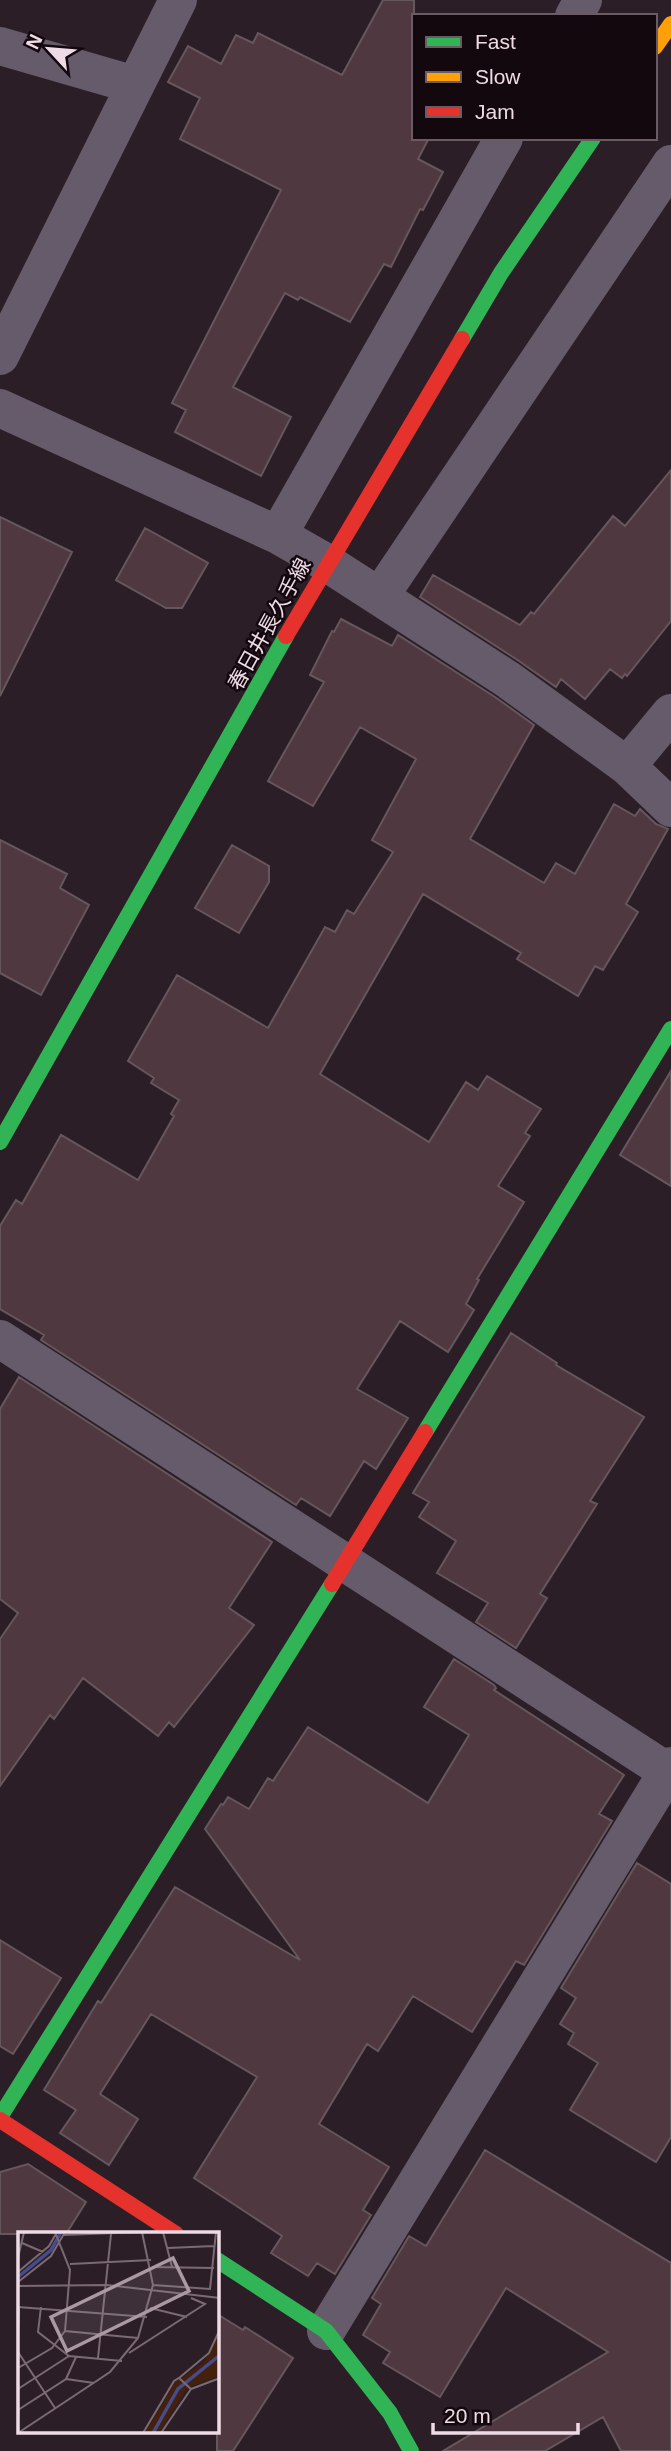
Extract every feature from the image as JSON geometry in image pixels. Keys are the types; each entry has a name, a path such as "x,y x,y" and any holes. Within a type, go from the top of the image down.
{"street":[{"path":"0,356 178,0"},
{"path":"657,44 671,24"},
{"path":"0,46 135,85"},
{"path":"278,536 503,140"},
{"name":"春日井長久手線","path":"0,1142 327,563 501,274 592,140"},
{"path":"380,596 671,164"},
{"path":"0,408 278,536 327,563 507,679 626,766 671,808"},
{"path":"626,766 671,713"},
{"path":"173,2232 0,2119 671,1030"},
{"path":"0,1339 670,1771 326,2331"},
{"path":"219,2261 326,2331 390,2413 411,2451"}],"building":[{"path":"383,0 414,0 412,140 428,140 418,159 443,172 423,210 420,209 391,267 384,264 350,322 300,297 298,300 285,293 233,387 291,417 261,476 175,432 186,410 172,403 281,190 180,139 200,98 168,82 188,46 221,64 236,35 253,43 258,33 342,75"},
{"path":"671,470 671,621 627,676 625,674 622,678 610,669 585,699 561,679 556,687 420,597 433,575 520,625 531,612 534,614 613,516 625,526"},
{"path":"0,517 72,552 0,696"},
{"path":"145,528 208,563 182,608 166,608 116,580"},
{"path":"341,619 392,646 398,635 534,725 470,839 544,883 556,863 575,874 614,804 635,816 640,809 656,824 668,829 626,904 638,912 603,970 595,966 578,996 517,959 521,953 423,894 320,1074 429,1142 466,1082 478,1090 487,1076 541,1109 525,1133 530,1136 498,1186 524,1202 477,1279 479,1280 466,1304 474,1310 448,1352 400,1321 357,1389 408,1418 376,1469 364,1461 330,1516 301,1498 296,1505 41,1340 44,1335 0,1309 0,1226 16,1200 22,1204 61,1135 138,1180 174,1116 171,1114 179,1100 151,1083 154,1078 128,1061 177,975 268,1028 325,927 335,932 347,910 354,914 393,852 372,840 416,759 360,727 313,806 268,781 324,682 310,675"},
{"path":"0,840 67,874 60,888 89,905 41,995 0,973"},
{"path":"232,845 269,866 269,882 239,933 195,908"},
{"path":"671,1071 671,1186 620,1155"},
{"path":"511,1333 557,1363 556,1365 644,1417 590,1501 597,1504 540,1594 547,1598 516,1648 476,1622 488,1603 437,1573 456,1541 419,1517 429,1502 413,1493"},
{"path":"19,1377 272,1542 229,1608 254,1625 174,1727 169,1722 158,1736 83,1678 54,1719 50,1715 0,1786 0,1639 18,1613 0,1599 0,1409"},
{"path":"454,1659 494,1685 494,1690 624,1775 599,1814 612,1821 524,1965 516,1961 472,2032 413,1996 378,2051 367,2044 319,2124 389,2167 363,2210 371,2215 335,2274 317,2263 308,2276 271,2253 282,2236 194,2178 257,2077 151,2014 100,2094 138,2119 109,2165 60,2133 76,2110 44,2090 98,2001 101,2003 175,1887 300,1960 205,1829 228,1797 249,1809 268,1778 273,1781 308,1727 428,1803 469,1735 424,1707"},
{"path":"637,1863 671,1884 671,2137 656,2162 570,2110 598,2063 568,2044 574,2033 560,2024 576,1998 561,1988"},
{"path":"0,1940 61,1978 13,2054 0,2046"},
{"path":"485,2150 671,2263 671,2451 621,2451 603,2417 545,2451 443,2451 608,2352 506,2288 440,2397 383,2363 390,2352 363,2335 381,2304 372,2298 409,2236 426,2246"},
{"path":"28,2164 86,2202 67,2232 0,2234 0,2172"},
{"path":"219,2315 243,2330 245,2327 293,2358 233,2451 217,2451"}],"traffic: fast":[{"path":"462,339 501,273 592,140"},
{"path":"0,1142 286,636"},
{"path":"425,1432 671,1029"},
{"path":"0,2117 332,1584"},
{"path":"219,2261 326,2331 390,2413 411,2451"}],"traffic: slow":[{"path":"657,44 671,24"}],"traffic: jam":[{"path":"286,636 462,339"},
{"path":"332,1584 425,1432"},
{"path":"0,2120 173,2232"}]}
